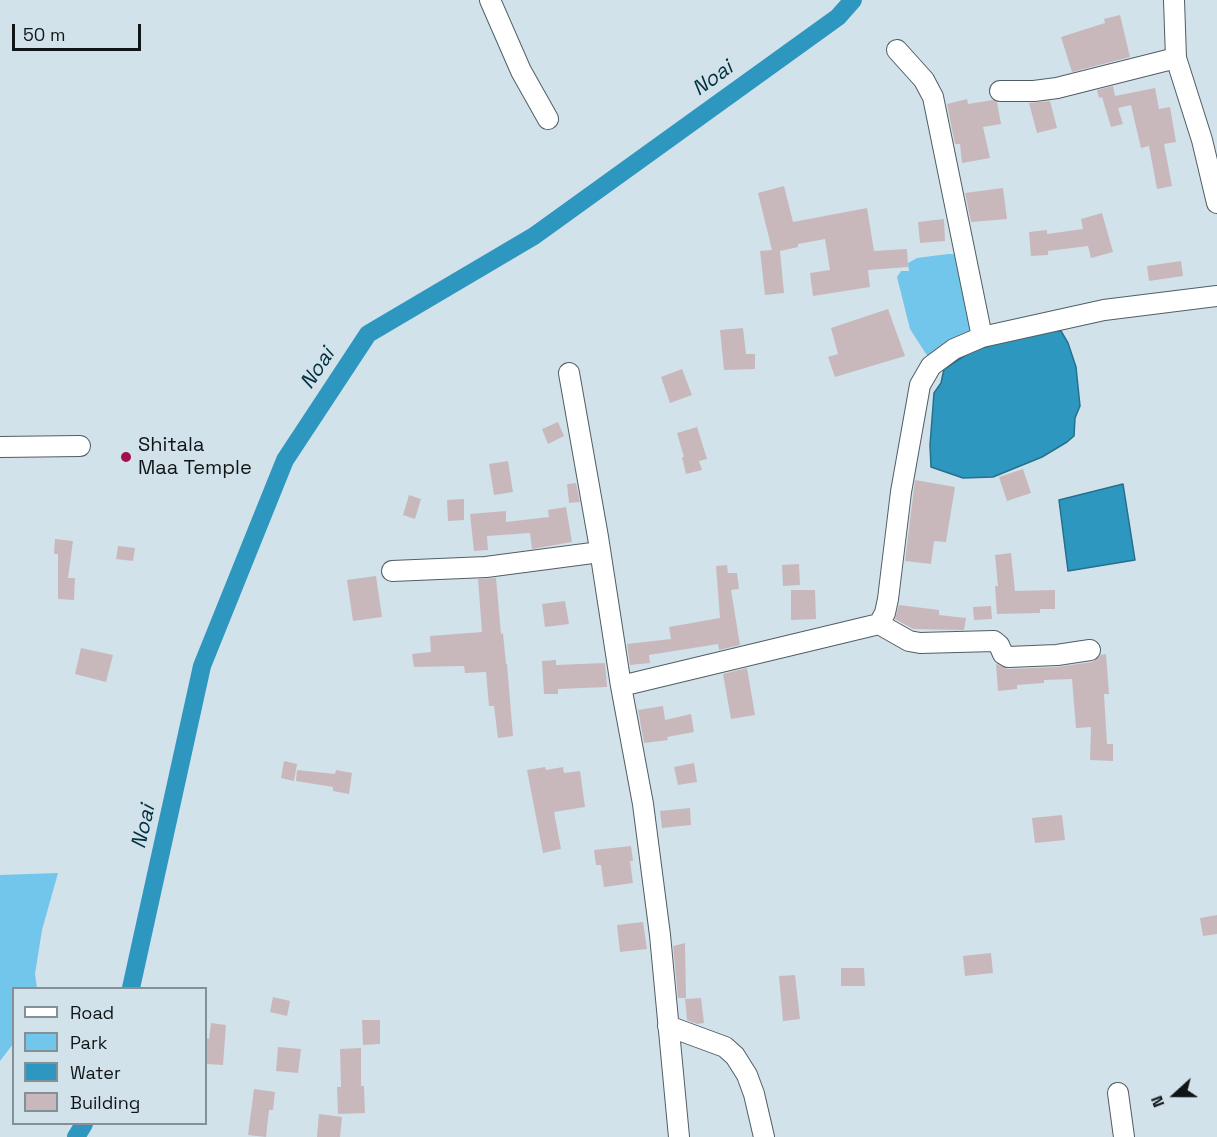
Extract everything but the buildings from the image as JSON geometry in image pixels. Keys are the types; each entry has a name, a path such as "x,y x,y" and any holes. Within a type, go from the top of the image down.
{"street":[{"path":"490,0 521,71 548,119"},
{"path":"1174,0 1176,58 1211,151 1217,203"},
{"path":"897,50 924,80 933,97 982,337"},
{"path":"1000,92 1057,88 1176,58"},
{"path":"879,624 885,613 888,599 901,492 920,385 931,366 954,349 982,337 1104,310 1217,296"},
{"path":"570,373 621,686 643,804 660,935 678,1137"},
{"path":"0,447 80,446"},
{"path":"392,571 486,567 600,552"},
{"path":"621,686 879,624 909,641 920,643 997,642 1003,654 1008,657 1057,655 1090,650"},
{"path":"668,1026 725,1047 735,1056 751,1084 764,1137"},
{"path":"1118,1093 1124,1137"}],"green space":[{"path":"956,254 974,334 928,357 910,329 897,277 901,271 909,271 908,263 917,258"},
{"path":"58,873 42,930 35,974 37,987 12,987 12,1045 0,1061 0,875"}],"water":[{"path":"1061,331 1068,343 1076,367 1080,406 1075,418 1074,436 1042,457 993,477 963,478 931,467 930,445 934,393 941,383 944,369 972,351 1011,339"},
{"path":"1123,484 1135,560 1068,571 1059,500"}],"waterway":[{"name":"Noai","path":"131,987 202,666 285,460 368,334 534,236 838,17 853,0"},
{"name":"Noai","path":"76,1137 83,1125"}],"place":[{"name":"Shitala Maa Temple","path":"126,457"}]}
